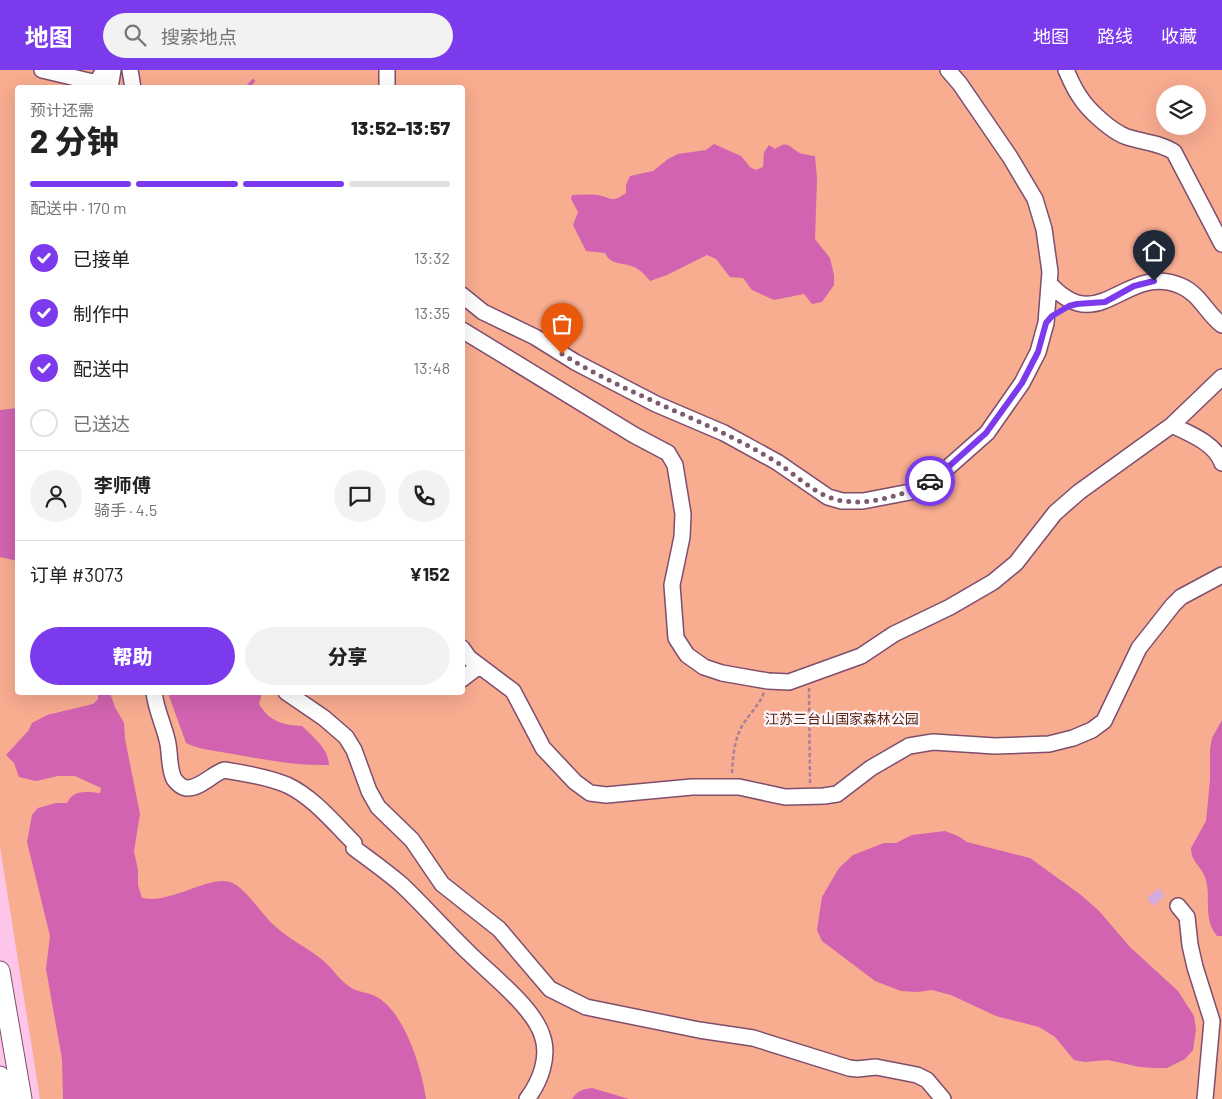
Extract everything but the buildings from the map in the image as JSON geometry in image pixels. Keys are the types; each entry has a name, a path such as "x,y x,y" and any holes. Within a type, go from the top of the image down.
{"main road":[{"path":"0,971 22,1099"},
{"path":"0,1076 4,1099"}],"lane":[{"path":"42,70 93,82 98,80 104,70"},
{"path":"110,85 113,70"},
{"path":"130,70 132,85"},
{"path":"387,70 387,85"},
{"path":"465,297 483,312 535,337 575,362 656,404 724,433 777,462 828,497 842,501 863,501 910,492 936,478 986,433 1017,390 1038,352 1046,323 1050,272 1044,229 1035,200 1010,158 960,84 948,70"},
{"path":"1066,70 1080,98 1094,113 1115,130 1124,136 1167,147 1174,152 1222,244"},
{"path":"1046,323 1058,311 1077,304 1105,302 1143,282 1154,281 1182,286 1199,299 1222,325"},
{"path":"1049,283 1058,294 1077,304"},
{"path":"465,332 626,430 668,453 675,465 683,514 682,537 672,585 676,638 687,656 704,667 722,673 768,681 789,682 861,656 894,634 950,607 993,582 1016,563 1055,513 1079,492 1172,425 1222,376"},
{"path":"1172,425 1193,435 1213,449 1222,463"},
{"path":"465,652 479,666 513,691 543,748 575,782 590,793 606,795 731,787 762,791 785,797 837,794 871,768 909,746 933,742 995,746 1049,744 1073,738 1092,730 1104,721 1139,648 1173,605 1181,596 1222,575"},
{"path":"465,677 479,666"},
{"path":"154,695 155,705 168,743 174,778 178,785 186,788 195,786 224,770 279,782 296,790 312,802 354,843 354,848 400,884 516,998 535,1021 544,1042 545,1052 542,1071 534,1090 526,1099"},
{"path":"290,695 324,718 346,737 354,750 369,791 378,807 412,840 442,884 499,929 550,989 586,1007 699,1030 753,1038 849,1068 876,1067 917,1075 927,1080 943,1099"},
{"path":"1178,906 1187,917 1195,967 1212,1021 1205,1099"}],"path":[{"path":"809,676 810,796"},
{"path":"731,787 737,737 743,724 762,698 768,681"}],"green space":[{"name":"江苏三台山国家森林公园","path":"0,70 1222,70 1222,1099 40,1099 0,847"}],"shaded area":[{"path":"714,144 741,156 750,167 756,170 763,167 764,152 769,145 775,149 787,145 800,153 815,156 817,179 815,239 830,258 834,275 834,285 822,302 812,304 804,294 774,300 752,290 743,278 730,277 716,259 707,255 667,275 650,281 637,268 614,262 605,253 586,251 573,225 578,212 571,199 572,195 617,198 626,193 626,185 630,176 653,171 678,154 706,150"},
{"path":"15,408 15,561 0,557 0,410"},
{"path":"98,695 111,695 124,723 125,739 140,814 134,851 138,870 138,885 142,898 165,897 211,882 230,882 236,885 276,927 324,961 346,984 356,990 375,996 395,1014 416,1057 426,1099 63,1099 62,1059 46,969 50,936 27,842 32,815 38,808 56,803 67,803 73,795 81,792 100,793 101,788 75,776 58,776 36,781 19,777 14,763 6,755 28,731 32,723 47,715 93,704 98,699"},
{"path":"169,695 261,695 259,704 263,710 272,719 289,725 302,726 323,749 329,765 277,762 206,750 186,743"},
{"path":"1222,720 1222,936 1217,936 1209,921 1208,890 1204,875 1192,856 1191,848 1206,821 1210,780 1210,749 1212,738"},
{"path":"945,831 967,842 1030,858 1081,895 1099,911 1130,947 1178,991 1194,1016 1196,1030 1193,1050 1185,1059 1167,1068 1140,1067 1108,1060 1085,1062 1074,1060 1055,1037 1039,1027 996,1016 951,995 932,990 918,992 901,991 875,981 822,941 817,930 822,897 839,868 853,855 884,843 896,843 912,835"},
{"path":"592,1088 629,1099 572,1099 580,1091"}],"waterway":[{"path":"250,85 253,81"}],"way so far":[{"path":"562,354 656,404 724,433 777,462 828,497 842,501 863,501 910,492 930,481"}],"route":[{"path":"930,481 936,478 986,433 1022,383 1038,352 1046,323 1052,316 1069,306 1105,302 1143,282 1154,281"}]}
